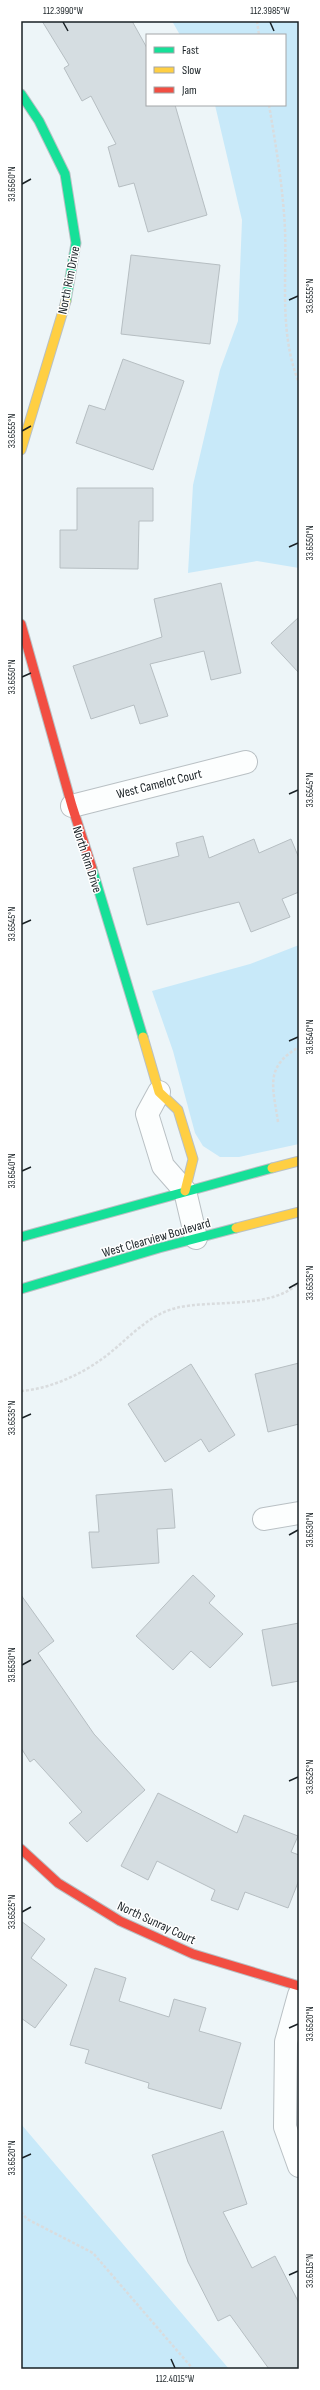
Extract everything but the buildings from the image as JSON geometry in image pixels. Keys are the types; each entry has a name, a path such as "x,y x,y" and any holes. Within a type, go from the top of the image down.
{"street":[{"name":"North Rim Drive","path":"21,94 39,121 65,174 76,243 65,305 35,398 21,450"},
{"name":"North Rim Drive","path":"21,624 72,806 121,958 159,1092"},
{"name":"West Camelot Court","path":"72,806 246,762"},
{"path":"184,1191 193,1159 178,1110 159,1092 148,1114 163,1166 184,1191 196,1238"},
{"path":"21,1237 184,1191 299,1161"},
{"name":"West Clearview Boulevard","path":"21,1289 196,1238 299,1212"},
{"path":"264,1519 299,1513"},
{"name":"North Sunray Court","path":"21,1849 58,1883 120,1921 193,1954 299,1986"},
{"path":"299,1995 286,2042 285,2127 299,2166"}],"path":[{"path":"257,21 259,34"},
{"path":"269,106 284,209 284,319 290,356 299,383"},
{"path":"278,1122 273,1075 278,1063 286,1054 299,1047"},
{"path":"21,1391 51,1384 79,1373 103,1358 127,1336 154,1316 176,1308 266,1298 285,1292 299,1282"},
{"path":"21,2212 27,2219 93,2253 193,2369"}],"shaded area":[{"path":"172,21 299,21 299,568 257,561 188,573 193,485 220,370 238,321 242,220 215,106 286,106 286,34 179,34"},
{"path":"299,945 299,1144 239,1157 220,1157 203,1146 195,1133 173,1051 152,991 250,964"},
{"path":"21,2124 229,2369 21,2369"}],"traffic: fast":[{"path":"21,94 39,121 65,174 76,243 66,301"},
{"path":"92,868 143,1037"},
{"path":"21,1237 272,1168"},
{"path":"21,1289 159,1248 236,1228"}],"traffic: slow":[{"path":"21,450 66,301"},
{"path":"143,1037 159,1092 178,1110 193,1159 185,1191"},
{"path":"272,1168 299,1161"},
{"path":"236,1228 299,1212"}],"traffic: jam":[{"path":"21,624 72,806 92,868"},
{"path":"21,1849 58,1883 120,1921 193,1954 299,1986"}]}
